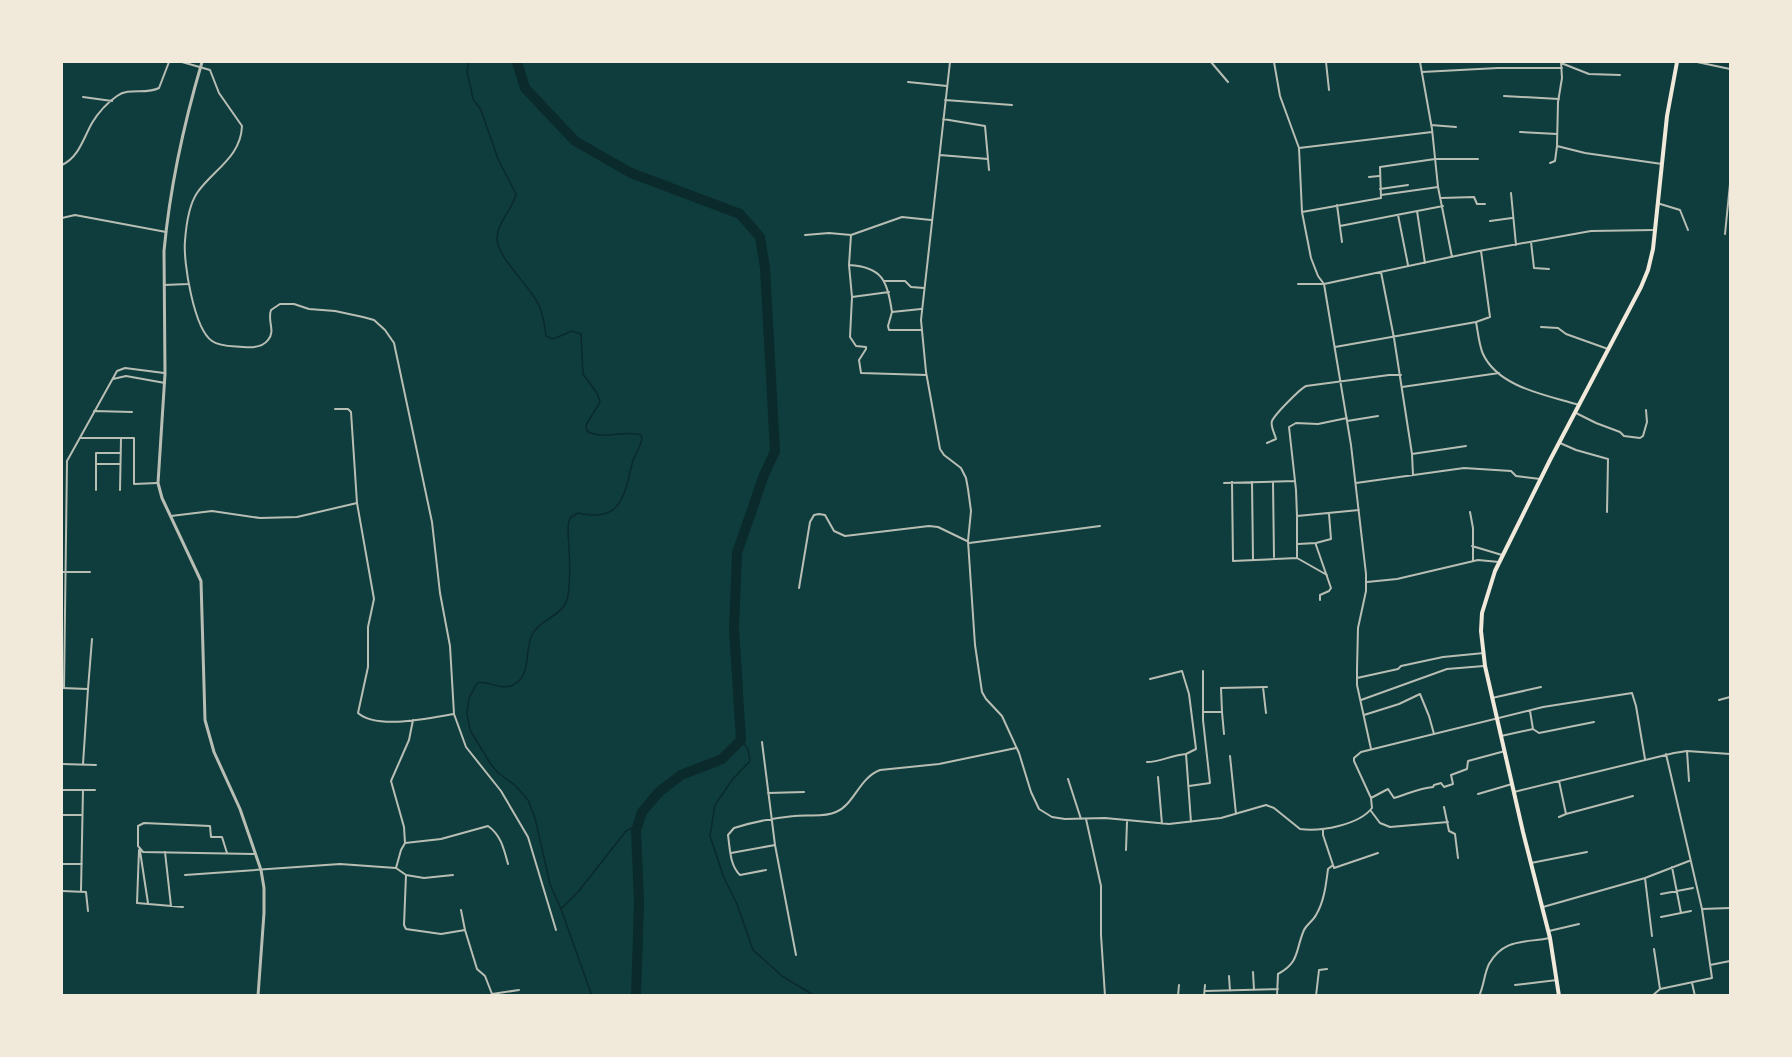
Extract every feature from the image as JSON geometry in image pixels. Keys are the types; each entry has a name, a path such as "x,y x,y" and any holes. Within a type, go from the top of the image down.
{"main road":[{"path":"1559,996 1549,931 1485,666 1481,631 1482,614 1490,582 1502,555 1645,278 1653,249 1670,98 1677,62"}],"street":[{"path":"62,165 73,158 102,109 117,96 127,92 157,90 169,62"},
{"path":"182,62 210,70 219,93 240,122 242,130 231,155 195,195 184,243 189,284 201,327 212,341 254,348 264,345 271,336 272,330 269,322 271,310 280,304 287,303 309,309 335,310 374,320 394,343 432,522 440,593 450,646 454,714 466,747 501,791 528,837 556,930"},
{"path":"202,62 175,176 166,232 165,383 158,483 162,498 201,582 205,720 214,752 240,809 261,870 264,914 258,996"},
{"path":"950,62 922,309 921,330 926,375 940,449 961,468 966,478 971,511 967,542 975,645 982,692 1002,717 1022,759 1031,792 1039,809 1052,817 1105,818 1162,824 1191,822 1270,806 1300,828 1323,829 1359,818 1371,811"},
{"path":"1211,62 1228,82"},
{"path":"1274,62 1280,96 1299,148 1302,212 1311,258 1324,284 1347,419 1367,582 1358,628 1357,678 1371,750"},
{"path":"1326,62 1329,90"},
{"path":"1420,62 1431,125 1438,187 1452,257"},
{"path":"1550,163 1555,161 1557,146 1561,62"},
{"path":"1561,62 1588,74 1620,75"},
{"path":"1697,62 1731,69"},
{"path":"1422,72 1498,68 1562,68"},
{"path":"908,82 947,86"},
{"path":"1504,96 1559,99"},
{"path":"84,97 112,101"},
{"path":"945,100 1012,105"},
{"path":"943,119 985,126 989,170"},
{"path":"1431,125 1456,127"},
{"path":"1299,148 1432,132"},
{"path":"1520,132 1557,134"},
{"path":"1557,146 1585,153 1662,164"},
{"path":"940,155 988,159"},
{"path":"1381,195 1380,168 1435,159 1478,159"},
{"path":"1369,177 1379,176"},
{"path":"1725,234 1731,184"},
{"path":"1380,189 1408,185"},
{"path":"1302,212 1381,198 1381,195 1438,187"},
{"path":"1511,193 1516,245"},
{"path":"1441,198 1474,197 1477,204 1485,204"},
{"path":"1657,203 1680,210 1688,230"},
{"path":"1337,205 1342,242"},
{"path":"1340,226 1443,206"},
{"path":"1417,211 1425,263"},
{"path":"62,218 75,215 166,232"},
{"path":"1398,215 1408,266"},
{"path":"805,235 829,233 851,235 902,217 932,220"},
{"path":"1490,221 1512,218"},
{"path":"1298,284 1324,284 1481,251 1591,231 1654,230"},
{"path":"851,235 850,337 856,346 866,348 859,360 861,373 926,375"},
{"path":"1531,242 1534,268 1550,269"},
{"path":"1335,347 1395,338 1476,322 1490,317 1481,251"},
{"path":"849,264 865,266 879,274 884,281 889,292 892,312 889,330 921,330"},
{"path":"1381,272 1401,375 1413,475"},
{"path":"884,281 905,281 911,287 924,288"},
{"path":"164,285 189,284"},
{"path":"852,297 889,292"},
{"path":"892,312 922,309"},
{"path":"1476,322 1483,353 1490,365 1509,382 1580,405"},
{"path":"1541,327 1558,328 1566,334 1610,349"},
{"path":"88,689 63,688 69,456 117,371 122,368 165,374"},
{"path":"1402,387 1499,373"},
{"path":"1267,443 1276,438 1273,419 1299,390 1306,386 1401,375"},
{"path":"113,379 126,376 165,383"},
{"path":"335,410 348,409 351,412 357,503 374,599 368,627 368,667 358,713 363,717 379,721 413,720 454,714"},
{"path":"1576,413 1620,432 1624,436 1640,438 1643,436 1647,422 1646,410"},
{"path":"94,411 132,412"},
{"path":"1297,558 1295,481 1289,427 1296,423 1318,424 1378,416"},
{"path":"80,438 134,438 134,484 158,483"},
{"path":"120,490 121,438"},
{"path":"1560,443 1608,459 1607,512"},
{"path":"1412,454 1466,446"},
{"path":"96,490 96,453 120,453"},
{"path":"96,464 121,464"},
{"path":"1356,483 1475,468 1511,471 1516,476 1540,479"},
{"path":"62,472 67,472"},
{"path":"1224,483 1295,481"},
{"path":"1232,482 1232,559 1236,561 1297,558 1327,575"},
{"path":"1252,482 1253,559"},
{"path":"1273,482 1274,558"},
{"path":"170,516 212,511 260,518 297,517 357,503"},
{"path":"1297,516 1359,510"},
{"path":"1470,512 1473,561"},
{"path":"1297,544 1331,539 1329,513"},
{"path":"799,588 809,528 814,515 825,515 834,531 845,536 929,526 938,527 967,542 1100,525"},
{"path":"1316,543 1331,588 1320,595 1320,600"},
{"path":"1472,546 1502,555"},
{"path":"1367,582 1397,579 1473,561 1499,562"},
{"path":"62,572 90,572"},
{"path":"83,764 92,639"},
{"path":"1357,678 1443,657 1484,653"},
{"path":"1361,700 1447,669 1485,666"},
{"path":"1147,762 1186,754 1196,749 1189,694 1182,671 1150,679"},
{"path":"1189,786 1210,783 1203,712 1203,671"},
{"path":"1224,735 1221,688 1265,687 1266,713"},
{"path":"1492,698 1541,687"},
{"path":"1371,811 1371,798 1354,758 1361,752 1550,706 1632,693 1645,759"},
{"path":"1364,715 1422,695 1434,734"},
{"path":"1719,700 1731,697"},
{"path":"1530,711 1533,729"},
{"path":"1203,712 1221,712"},
{"path":"396,868 405,843 404,827 391,781 409,741 413,720"},
{"path":"1501,736 1533,729 1539,733 1594,722"},
{"path":"762,742 771,820 796,956"},
{"path":"765,870 740,875 733,864 728,835 734,828 795,815 825,815 836,812 872,773 880,770 939,764 1016,748"},
{"path":"1371,798 1388,789 1394,798 1433,787 1435,784 1441,783 1444,786 1453,784 1452,775 1467,769 1468,761 1505,751"},
{"path":"1687,751 1689,781"},
{"path":"1514,792 1666,754 1687,751 1731,754"},
{"path":"1186,754 1191,822"},
{"path":"1652,996 1660,989 1712,978 1701,909 1666,754"},
{"path":"1230,756 1236,814"},
{"path":"62,764 96,765"},
{"path":"1158,777 1162,824"},
{"path":"1068,779 1081,819"},
{"path":"1559,781 1566,814"},
{"path":"1478,794 1512,784"},
{"path":"62,790 95,790"},
{"path":"81,890 83,790"},
{"path":"768,793 804,792"},
{"path":"1559,817 1633,796"},
{"path":"1444,807 1449,831 1455,834 1458,858"},
{"path":"1371,811 1386,826 1448,822"},
{"path":"62,815 82,815"},
{"path":"1086,819 1101,886 1105,996"},
{"path":"1126,850 1127,822"},
{"path":"148,903 140,850 139,824 177,823 210,826 211,837 222,837 227,853"},
{"path":"405,843 441,839 488,826 502,843 508,864"},
{"path":"1323,829 1334,866"},
{"path":"731,853 775,845"},
{"path":"140,850 255,854"},
{"path":"140,850 137,903 183,907"},
{"path":"165,852 171,906"},
{"path":"1531,863 1587,852"},
{"path":"1277,996 1278,974 1293,963 1305,928 1319,910 1328,869 1378,853"},
{"path":"1543,907 1645,878 1690,860"},
{"path":"62,864 82,864"},
{"path":"185,875 340,864 396,868 406,875 424,878 453,875"},
{"path":"1672,867 1681,913"},
{"path":"406,875 405,928 441,934 465,930"},
{"path":"1645,878 1652,936"},
{"path":"1660,894 1693,888"},
{"path":"62,891 81,890 87,893 88,910"},
{"path":"1701,909 1731,908"},
{"path":"461,910 477,969 485,976 492,994 519,990"},
{"path":"1661,917 1691,911"},
{"path":"1549,931 1579,924"},
{"path":"1479,996 1489,965 1500,951 1519,941 1529,942 1550,938"},
{"path":"1654,949 1660,989"},
{"path":"1710,965 1731,961"},
{"path":"1316,996 1319,970 1327,969"},
{"path":"1253,972 1254,990"},
{"path":"1229,976 1230,991"},
{"path":"1515,985 1557,980"},
{"path":"1692,983 1695,996"},
{"path":"1178,996 1179,985"},
{"path":"1205,985 1204,994 1278,989"}],"waterway":[{"path":"469,62 467,71 473,99 481,110 498,159 516,194 498,231 497,237 501,252 538,304 546,336 553,339 572,331 581,334 583,374 597,393 600,402 586,425 587,431 600,435 628,433 641,435 642,438 618,505 603,514 578,513 570,518 568,530 570,567 566,603 532,635 523,676 508,687 477,683 469,698 467,713 470,730 490,763 528,800 535,818 550,884 592,996"},
{"path":"517,62 525,88 575,141 631,173 740,214 760,237 765,268 775,451 764,475 737,553 734,628 741,740 722,759 681,775 659,792 642,812 636,831 639,902 636,996"},
{"path":"741,740 748,749 750,761 732,780 715,805 710,836 753,950 782,976 815,996"},
{"path":"562,908 578,892 626,831 638,825"}]}
